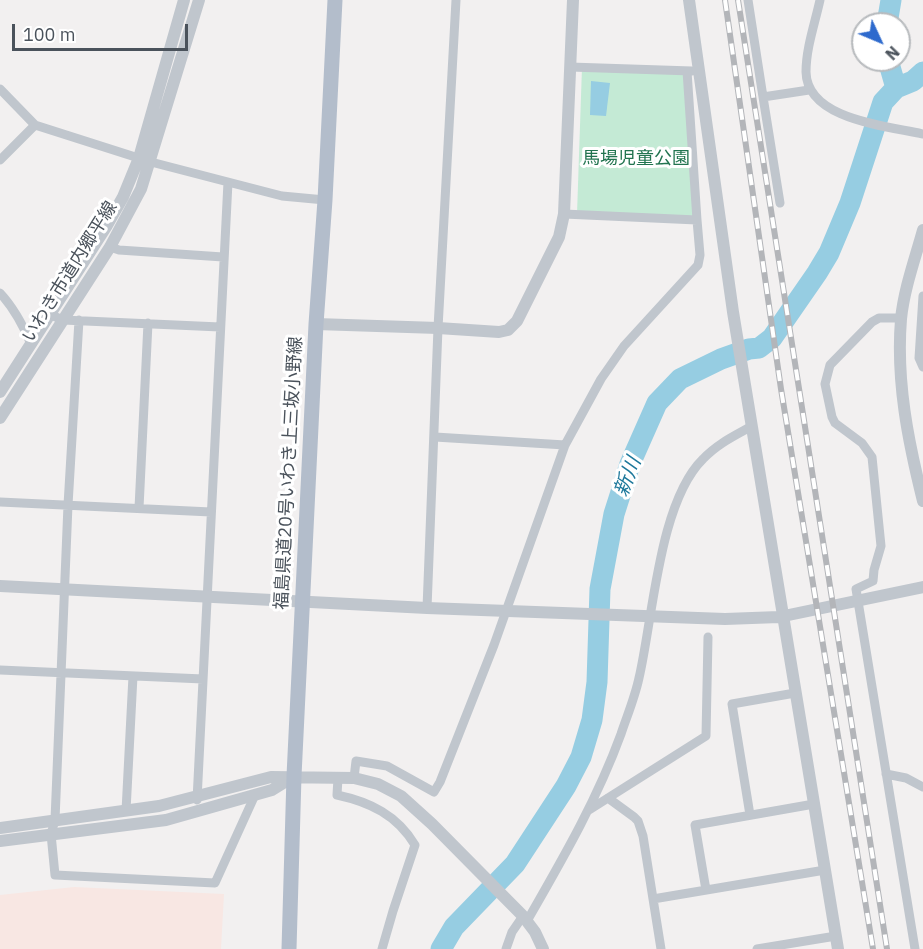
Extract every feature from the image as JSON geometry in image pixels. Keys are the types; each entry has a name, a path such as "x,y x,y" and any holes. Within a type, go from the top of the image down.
{"main road":[{"name":"福島県道20号いわき上三坂小野線","path":"289,949 294,776 316,324 335,0"}],"street":[{"name":"いわき市道内郷平線","path":"0,418 110,248 141,189 145,160 184,0"},
{"name":"いわき市道内郷平線","path":"0,392 106,227 145,160 199,0"},
{"path":"427,608 438,328 456,0"},
{"path":"316,324 499,332 508,330 517,321 559,237 564,214 573,0"},
{"path":"354,778 356,761 373,763 387,766 434,792 494,645 565,445 601,379 624,346 698,265 700,255 689,0"},
{"path":"748,0 780,203"},
{"path":"820,0 808,55 806,74 809,90 831,110 853,118 923,134"},
{"path":"570,67 692,71"},
{"path":"692,71 838,949"},
{"path":"0,89 35,125 145,160 282,196 325,200"},
{"path":"763,97 809,90"},
{"path":"0,160 35,125"},
{"path":"197,812 228,182"},
{"path":"564,214 698,220"},
{"path":"923,230 920,253 901,318 900,371 903,409 923,501"},
{"path":"110,248 223,257"},
{"path":"0,294 18,316 21,327 31,344"},
{"path":"923,296 919,358 923,367"},
{"path":"51,315 63,320 220,327"},
{"path":"901,318 879,318 872,322 830,365 825,384 832,417 836,423 862,443 872,457 881,546 873,580 856,589 915,949"},
{"path":"79,320 68,505 55,820 51,834 55,875 214,883 255,795"},
{"path":"139,508 148,323"},
{"path":"506,949 512,932 572,843 620,736 639,680 667,530 677,500 690,475 702,459 751,420"},
{"path":"435,437 565,445"},
{"path":"0,501 210,512"},
{"path":"0,586 427,608 725,619 779,617 919,588"},
{"path":"587,812 706,736 708,637"},
{"path":"0,670 203,679"},
{"path":"126,811 133,676"},
{"path":"750,815 732,704 795,693"},
{"path":"886,774 906,778 923,787"},
{"path":"0,841 166,820 272,790 294,776"},
{"path":"0,828 159,806 271,777 354,778 378,784 400,796 432,824 523,915 543,949"},
{"path":"338,778 337,795 359,800 383,811 408,832 415,844 382,949"},
{"path":"608,798 638,821 643,836 661,949"},
{"path":"706,890 695,825 814,804"},
{"path":"653,899 825,870"},
{"path":"757,949 836,936"}],"shaded area":[{"path":"74,887 224,894 221,949 0,949 0,895"}],"green space":[{"name":"馬場児童公園","path":"582,67 687,71 697,220 577,214"}],"water":[{"path":"591,81 610,83 606,116 590,115"}],"waterway":[{"name":"新川","path":"889,12 891,0"},
{"name":"新川","path":"891,72 896,88"},
{"name":"新川","path":"441,949 454,927 515,864 566,786 581,757 592,720 597,682 600,589 614,514 630,464 657,403 680,379 721,359 749,349 759,348 772,338 829,253 850,203 883,102 896,88 913,81 923,72"}],"railway":[{"path":"725,0 781,389 873,949"},
{"path":"738,0 887,949"}]}
